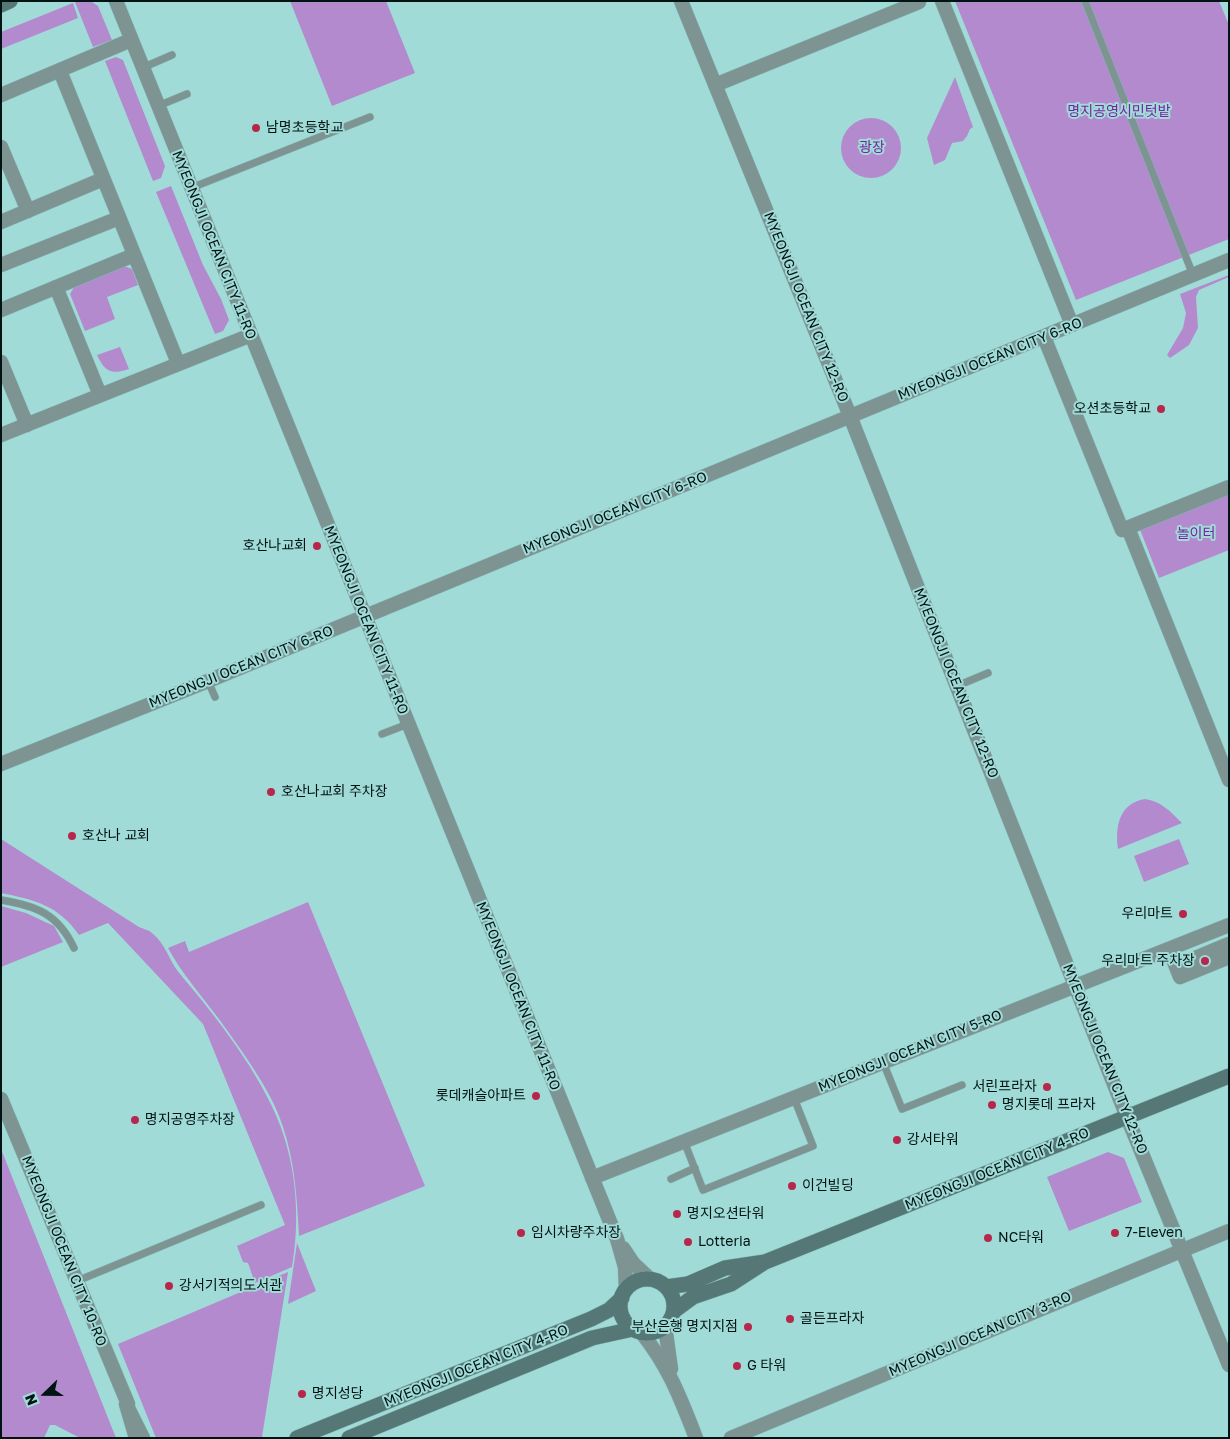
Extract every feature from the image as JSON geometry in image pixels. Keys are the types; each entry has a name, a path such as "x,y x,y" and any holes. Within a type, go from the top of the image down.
{"main road":[{"path":"1,5 10,1"},
{"name":"MYEONGJI OCEAN CITY 4-RO","path":"765,1262 1229,1076"},
{"path":"666,1287 688,1284 725,1268 765,1262"},
{"path":"674,1311 693,1297 731,1284 765,1262"},
{"path":"650,1279 666,1287 674,1302 674,1311 666,1326 650,1333 637,1331 626,1323 620,1306 624,1294 632,1284 650,1279"},
{"name":"MYEONGJI OCEAN CITY 4-RO","path":"297,1438 590,1319 609,1310 624,1294"},
{"name":"MYEONGJI OCEAN CITY 4-RO","path":"349,1438 592,1338 637,1331"}],"street":[{"name":"MYEONGJI OCEAN CITY 11-RO","path":"116,1 617,1239"},
{"name":"MYEONGJI OCEAN CITY 12-RO","path":"681,1 850,416 1127,1117 1229,1365"},
{"path":"942,1 1072,325"},
{"path":"715,85 919,2"},
{"path":"1,95 132,40"},
{"path":"60,71 178,363"},
{"path":"1,147 28,211"},
{"path":"1,222 103,179"},
{"path":"1,265 119,218"},
{"path":"1,310 134,255"},
{"name":"MYEONGJI OCEAN CITY 6-RO","path":"1,764 208,681 1229,260"},
{"path":"56,287 100,395"},
{"path":"1,435 251,335"},
{"path":"1044,337 1122,530 1229,488"},
{"path":"1,362 27,425"},
{"path":"1128,528 1229,780"},
{"name":"MYEONGJI OCEAN CITY 5-RO","path":"592,1178 1229,925"},
{"path":"1176,966 1229,944"},
{"path":"1169,948 1180,977 1229,958"},
{"name":"MYEONGJI OCEAN CITY 10-RO","path":"1,1098 128,1404"},
{"name":"MYEONGJI OCEAN CITY 3-RO","path":"731,1438 1229,1231"},
{"path":"617,1239 633,1262 650,1279"},
{"path":"617,1239 625,1267 624,1294"},
{"path":"666,1326 672,1380"},
{"path":"637,1331 658,1353 672,1380 696,1438"},
{"path":"128,1404 126,1404 136,1438"},
{"path":"128,1404 143,1438"}],"lane":[{"path":"1085,1 1194,275"},
{"path":"142,68 172,55"},
{"path":"158,106 187,94"},
{"path":"191,188 370,117"},
{"path":"957,686 988,673"},
{"path":"208,681 215,697"},
{"path":"382,734 408,724"},
{"path":"1,900 30,906 51,917 66,932 74,948"},
{"path":"883,1062 902,1109 962,1085"},
{"path":"684,1141 703,1190 813,1146 794,1098"},
{"path":"671,1178 695,1168"},
{"path":"77,1281 260,1205"}],"green space":[{"path":"290,1 386,1 415,73 332,106"},
{"name":"명지공영시민텃밭","path":"955,1 1219,1 1229,25 1229,239 1076,300"},
{"path":"75,2 92,2 98,6 112,40 93,47"},
{"path":"73,3 78,18 1,49 1,32"},
{"path":"116,57 123,60 165,166 161,178 153,181 105,61"},
{"path":"955,77 973,127 963,141 952,143 945,160 934,165 927,138"},
{"name":"광장","path":"871,118 888,123 896,131 901,148 896,165 888,173 871,178 854,173 846,165 841,148 846,131 854,123"},
{"path":"171,186 203,265 221,299 229,320 223,331 215,334 156,192"},
{"path":"121,265 132,269 138,285 107,297 115,319 85,331 70,294 76,284"},
{"path":"1229,275 1229,277 1199,290 1196,297 1198,328 1189,345 1170,358 1167,355 1183,328 1186,313 1180,294"},
{"path":"120,347 129,369 118,372 109,371 97,355"},
{"name":"놀이터","path":"1229,491 1229,550 1159,578 1139,527"},
{"path":"1145,799 1161,805 1182,823 1118,849 1118,825 1124,811 1136,801"},
{"path":"1,839 157,937 176,969 236,1046 272,1106 286,1142 293,1177 296,1213 292,1267 255,1283 248,1263 243,1262 237,1246 285,1225 203,1024 108,923 79,935 63,917 45,905 1,893"},
{"path":"1179,839 1189,864 1144,882 1134,856"},
{"path":"308,902 425,1186 299,1236 293,1168 278,1113 264,1085 246,1057 173,958 168,948 185,941 189,952"},
{"path":"1,906 26,913 54,926 63,942 1,967"},
{"path":"1,1149 116,1438 80,1438 55,1425 50,1425 44,1438 1,1438"},
{"path":"1108,1152 1124,1158 1142,1202 1069,1231 1047,1177"},
{"path":"297,1243 316,1291 288,1304"},
{"path":"288,1272 262,1437 156,1438 118,1344"}],"place":[{"name":"남명초등학교","path":"256,128"},
{"name":"오션초등학교","path":"1161,409"},
{"name":"호산나교회","path":"317,546"},
{"name":"호산나교회 주차장","path":"271,792"},
{"name":"호산나 교회","path":"72,836"},
{"name":"우리마트","path":"1183,914"},
{"name":"우리마트 주차장","path":"1205,961"},
{"name":"서린프라자","path":"1047,1087"},
{"name":"롯데캐슬아파트","path":"536,1096"},
{"name":"명지롯데 프라자","path":"992,1105"},
{"name":"명지공영주차장","path":"135,1120"},
{"name":"강서타워","path":"897,1140"},
{"name":"이건빌딩","path":"792,1186"},
{"name":"명지오션타워","path":"677,1214"},
{"name":"임시차량주차장","path":"521,1233"},
{"name":"7-Eleven","path":"1115,1233"},
{"name":"NC타워","path":"988,1238"},
{"name":"Lotteria","path":"688,1242"},
{"name":"강서기적의도서관","path":"169,1286"},
{"name":"골든프라자","path":"790,1319"},
{"name":"부산은행 명지지점","path":"748,1327"},
{"name":"G 타워","path":"737,1366"},
{"name":"명지성당","path":"302,1394"}]}
